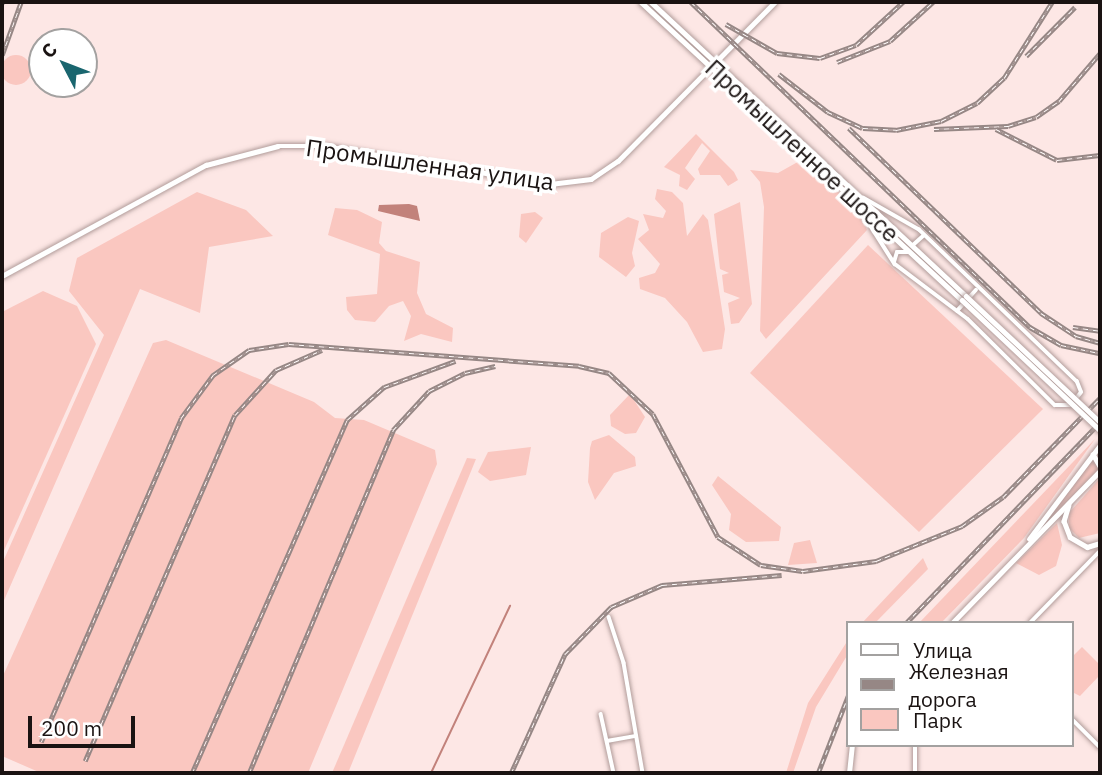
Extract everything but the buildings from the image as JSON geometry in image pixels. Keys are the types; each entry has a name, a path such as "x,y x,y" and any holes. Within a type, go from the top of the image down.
{"main road":[{"name":"Промышленное шоссе","path":"641,2 856,202 964,298"},
{"name":"Промышленное шоссе","path":"651,2 861,197 912,250"},
{"name":"Промышленная улица","path":"2,276 206,165 278,146 324,146 550,184 581,183 618,161 775,2"},
{"path":"964,298 1100,422"},
{"path":"964,298 1100,429"},
{"path":"1016,556 1100,444"},
{"path":"954,621 1100,468 1092,460 1095,450"},
{"path":"1076,496 1064,517 1067,534 1082,545 1100,543"},
{"path":"849,773 852,747"}],"street":[{"path":"856,202 895,264 957,311 1055,405 1071,405 1079,384 976,290 926,237 861,197"},
{"path":"895,264 897,252 912,250 915,239 926,237"},
{"path":"957,311 976,290"},
{"path":"1032,621 1100,551"},
{"path":"609,617 624,663 643,773"},
{"path":"601,714 614,773"},
{"path":"1074,721 1100,747"},
{"path":"607,741 636,736"},
{"path":"915,747 915,773"}],"green space":[{"path":"16,55 27,59 27,81 16,85 5,81 1,70 5,59"},
{"path":"696,134 734,172 738,180 728,186 720,175 700,175 698,169 710,151 702,143 685,168 695,179 687,190 679,186 680,175 664,167"},
{"path":"803,159 860,212 867,230 766,339 760,331 764,207 760,182 750,170 778,173"},
{"path":"657,189 672,192 683,203 687,236 703,214 708,220 725,329 722,349 703,352 687,322 665,298 640,289 639,278 655,273 660,264 638,239 649,230 643,214 663,218 666,211 655,199"},
{"path":"197,192 246,210 273,236 209,247 200,313 140,289 2,605 2,564 104,335 69,291 77,258"},
{"path":"740,202 752,304 739,323 731,324 728,303 740,298 724,292 722,275 729,273 720,269 714,214"},
{"path":"335,208 357,210 382,222 379,243 386,251 420,262 417,293 426,314 453,328 452,342 421,334 404,341 411,316 403,301 389,306 375,322 355,320 347,310 346,297 377,294 380,254 328,235"},
{"path":"535,212 543,218 526,243 519,237 521,214"},
{"path":"628,217 639,221 632,253 635,266 626,277 599,257 601,233"},
{"path":"868,245 1043,409 919,532 750,373"},
{"path":"43,291 77,306 96,344 2,555 2,312"},
{"path":"166,340 314,402 335,418 364,420 435,450 437,464 308,773 41,773 2,756 2,678 153,343"},
{"path":"630,394 645,417 636,433 625,434 611,426 610,415"},
{"path":"609,435 635,457 636,466 614,473 595,500 588,482 590,448 592,441"},
{"path":"1095,439 1024,538 943,621 921,621"},
{"path":"531,447 526,475 490,481 478,472 488,452"},
{"path":"467,458 476,459 348,773 332,773"},
{"path":"1090,459 1100,468 1039,530 1068,484"},
{"path":"718,476 781,527 779,541 746,542 729,530 731,514 712,485"},
{"path":"1100,478 1100,533 1079,538 1069,528 1069,513"},
{"path":"1057,523 1062,545 1056,566 1039,575 1016,563"},
{"path":"810,540 817,563 788,565 794,543"},
{"path":"923,558 928,569 877,621 864,621"},
{"path":"846,643 846,657 816,707 793,773 786,773 808,703"},
{"path":"1082,647 1100,665 1100,675 1080,696 1074,693 1074,655"}],"shaded area":[{"path":"379,205 417,206 420,221 378,211"}],"waterway":[{"path":"431,773 510,606"}],"railway":[{"path":"2,55 21,2"},
{"path":"691,2 1030,327 1061,345 1100,353"},
{"path":"726,24 777,53 820,58 856,45 903,2"},
{"path":"837,62 890,41 933,2"},
{"path":"779,74 828,112 863,128 896,130 941,121 977,103 1004,78 1052,2"},
{"path":"1026,56 1075,7"},
{"path":"934,129 1008,126 1036,117 1059,101 1100,53"},
{"path":"849,128 1041,313 1076,336 1100,343"},
{"path":"996,129 1057,160 1100,155"},
{"path":"1073,327 1100,331"},
{"path":"41,742 181,418 213,375 249,350 289,344 579,366 609,373 653,414 718,537 761,565 803,571 876,561 962,526 1003,497 1100,398"},
{"path":"85,761 235,415 276,370 322,350"},
{"path":"192,773 347,420 384,387 455,361"},
{"path":"249,773 393,430 429,391 465,373 495,366"},
{"path":"908,621 1100,422"},
{"path":"511,773 565,654 611,607 662,585 782,575"},
{"path":"818,773 846,701"}]}
